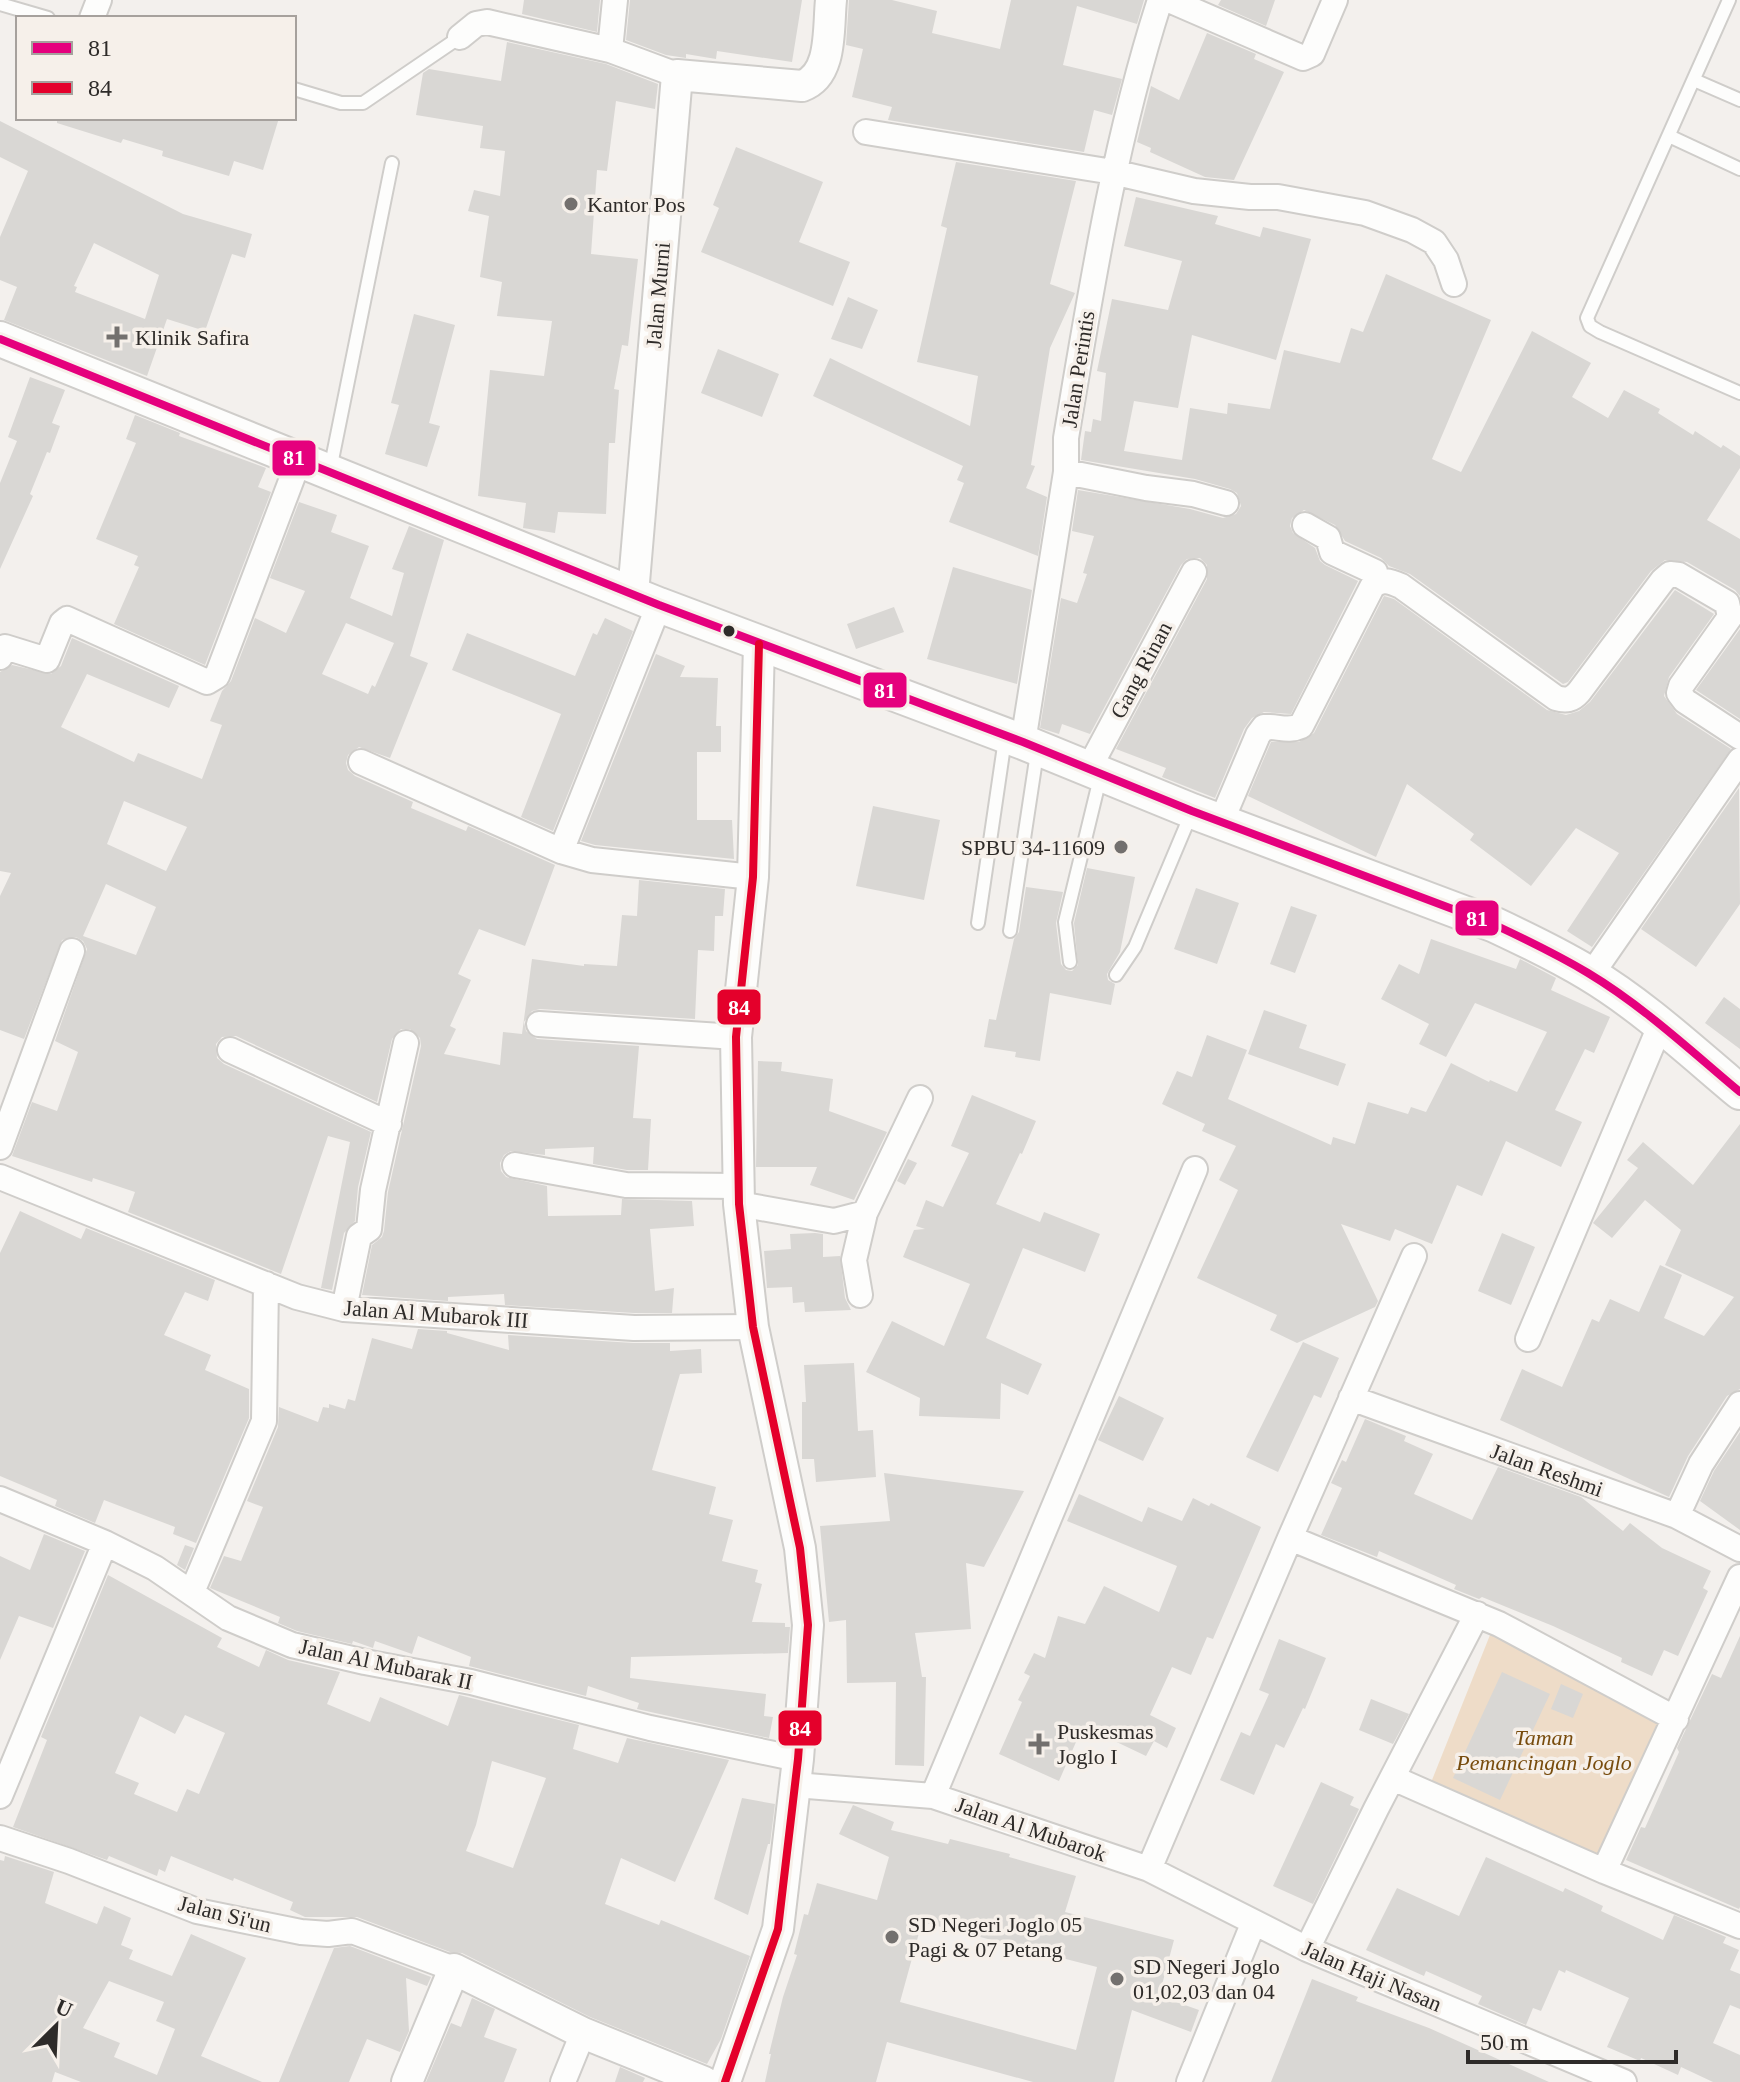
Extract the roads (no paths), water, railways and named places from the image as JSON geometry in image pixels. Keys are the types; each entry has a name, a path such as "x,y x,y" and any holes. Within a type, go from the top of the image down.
{"main road":[{"path":"0,339 759,644 1495,925 1543,947 1591,975 1660,1026 1740,1092"}],"street":[{"path":"610,50 615,0"},
{"path":"460,37 476,24 487,22 610,50 677,75 802,86 817,78 824,62 831,0"},
{"name":"Jalan Perintis","path":"1022,742 1066,472 1066,438 1113,172 1136,74 1160,0"},
{"path":"1169,0 1303,58 1312,54 1335,0"},
{"name":"Jalan Murni","path":"646,599 677,75"},
{"path":"866,132 1113,172 1194,191 1278,197 1365,213 1412,230 1434,242 1446,260 1454,284"},
{"path":"0,657 5,647 47,660 62,623 67,619 207,682 213,680 314,466"},
{"path":"1066,472 1193,494 1226,503"},
{"path":"1305,525 1328,538 1332,552 1375,572 1376,583"},
{"name":"Gang Rinan","path":"1095,772 1194,572"},
{"path":"1206,817 1264,727 1291,731 1301,726 1372,587 1386,581 1401,586 1556,698 1565,701 1579,692 1666,577 1679,575 1727,603 1730,617 1679,693 1685,701 1740,737"},
{"path":"561,851 646,599"},
{"path":"725,2082 778,1929 796,1772 808,1625 800,1548 753,1327 739,1195 736,1037 753,877 759,644"},
{"path":"1591,975 1740,760"},
{"path":"361,762 561,851 592,860 753,877"},
{"path":"0,1147 72,951"},
{"path":"539,1024 736,1037"},
{"path":"1528,1339 1660,1026"},
{"path":"344,1309 359,1236 369,1229 373,1190 406,1043"},
{"path":"230,1050 389,1124"},
{"path":"860,1295 854,1260 865,1213 920,1098"},
{"path":"515,1165 626,1185 739,1195 834,1221 865,1213"},
{"path":"933,1796 1195,1169"},
{"name":"Jalan Al Mubarok III","path":"0,1177 297,1297 344,1309 634,1328 753,1327"},
{"path":"1149,1869 1414,1256"},
{"path":"192,1592 264,1421 266,1284"},
{"name":"Jalan Reshmi","path":"1351,1398 1677,1516 1740,1549"},
{"path":"1677,1516 1701,1464 1740,1404"},
{"name":"Jalan Al Mubarak II","path":"0,1499 105,1543 155,1568 228,1618 292,1645 471,1682 650,1728 796,1772"},
{"path":"1290,1538 1477,1614 1676,1719"},
{"path":"0,1796 105,1543"},
{"path":"1604,1871 1740,1577"},
{"path":"1307,1949 1477,1614"},
{"name":"Jalan Al Mubarok","path":"796,1772 933,1796 1149,1869 1253,1924"},
{"path":"1393,1778 1736,1925"},
{"name":"Jalan Si'un","path":"0,1838 69,1861 197,1911 301,1932 336,1934 352,1931 454,1969"},
{"path":"1189,2082 1253,1924"},
{"name":"Jalan Haji Nasan","path":"1253,1924 1624,2082"},
{"path":"407,2082 454,1969 583,2033 704,2082"},
{"path":"563,2082 583,2033"}],"lane":[{"path":"1729,0 1587,318 1590,326 1600,332 1740,393"},
{"path":"0,4 41,16"},
{"path":"296,90 341,103 363,103 460,37"},
{"path":"1694,80 1740,100"},
{"path":"1669,136 1740,169"},
{"path":"314,466 392,163"},
{"path":"978,923 1022,742"},
{"path":"1010,931 1022,742"},
{"path":"1070,962 1065,922 1095,772"},
{"path":"1116,975 1135,947 1206,817"}],"place":[{"name":"Kantor Pos","path":"571,204"},
{"name":"Klinik Safira","path":"117,337"},
{"name":"SPBU 34-11609","path":"1121,847"},
{"name":"Puskesmas Joglo I","path":"1039,1744"},
{"name":"SD Negeri Joglo 05 Pagi & 07 Petang","path":"892,1937"},
{"name":"SD Negeri Joglo 01,02,03 dan 04","path":"1117,1979"}],"park label":[{"name":"Taman Pemancingan Joglo","path":"1544,1750"}]}
